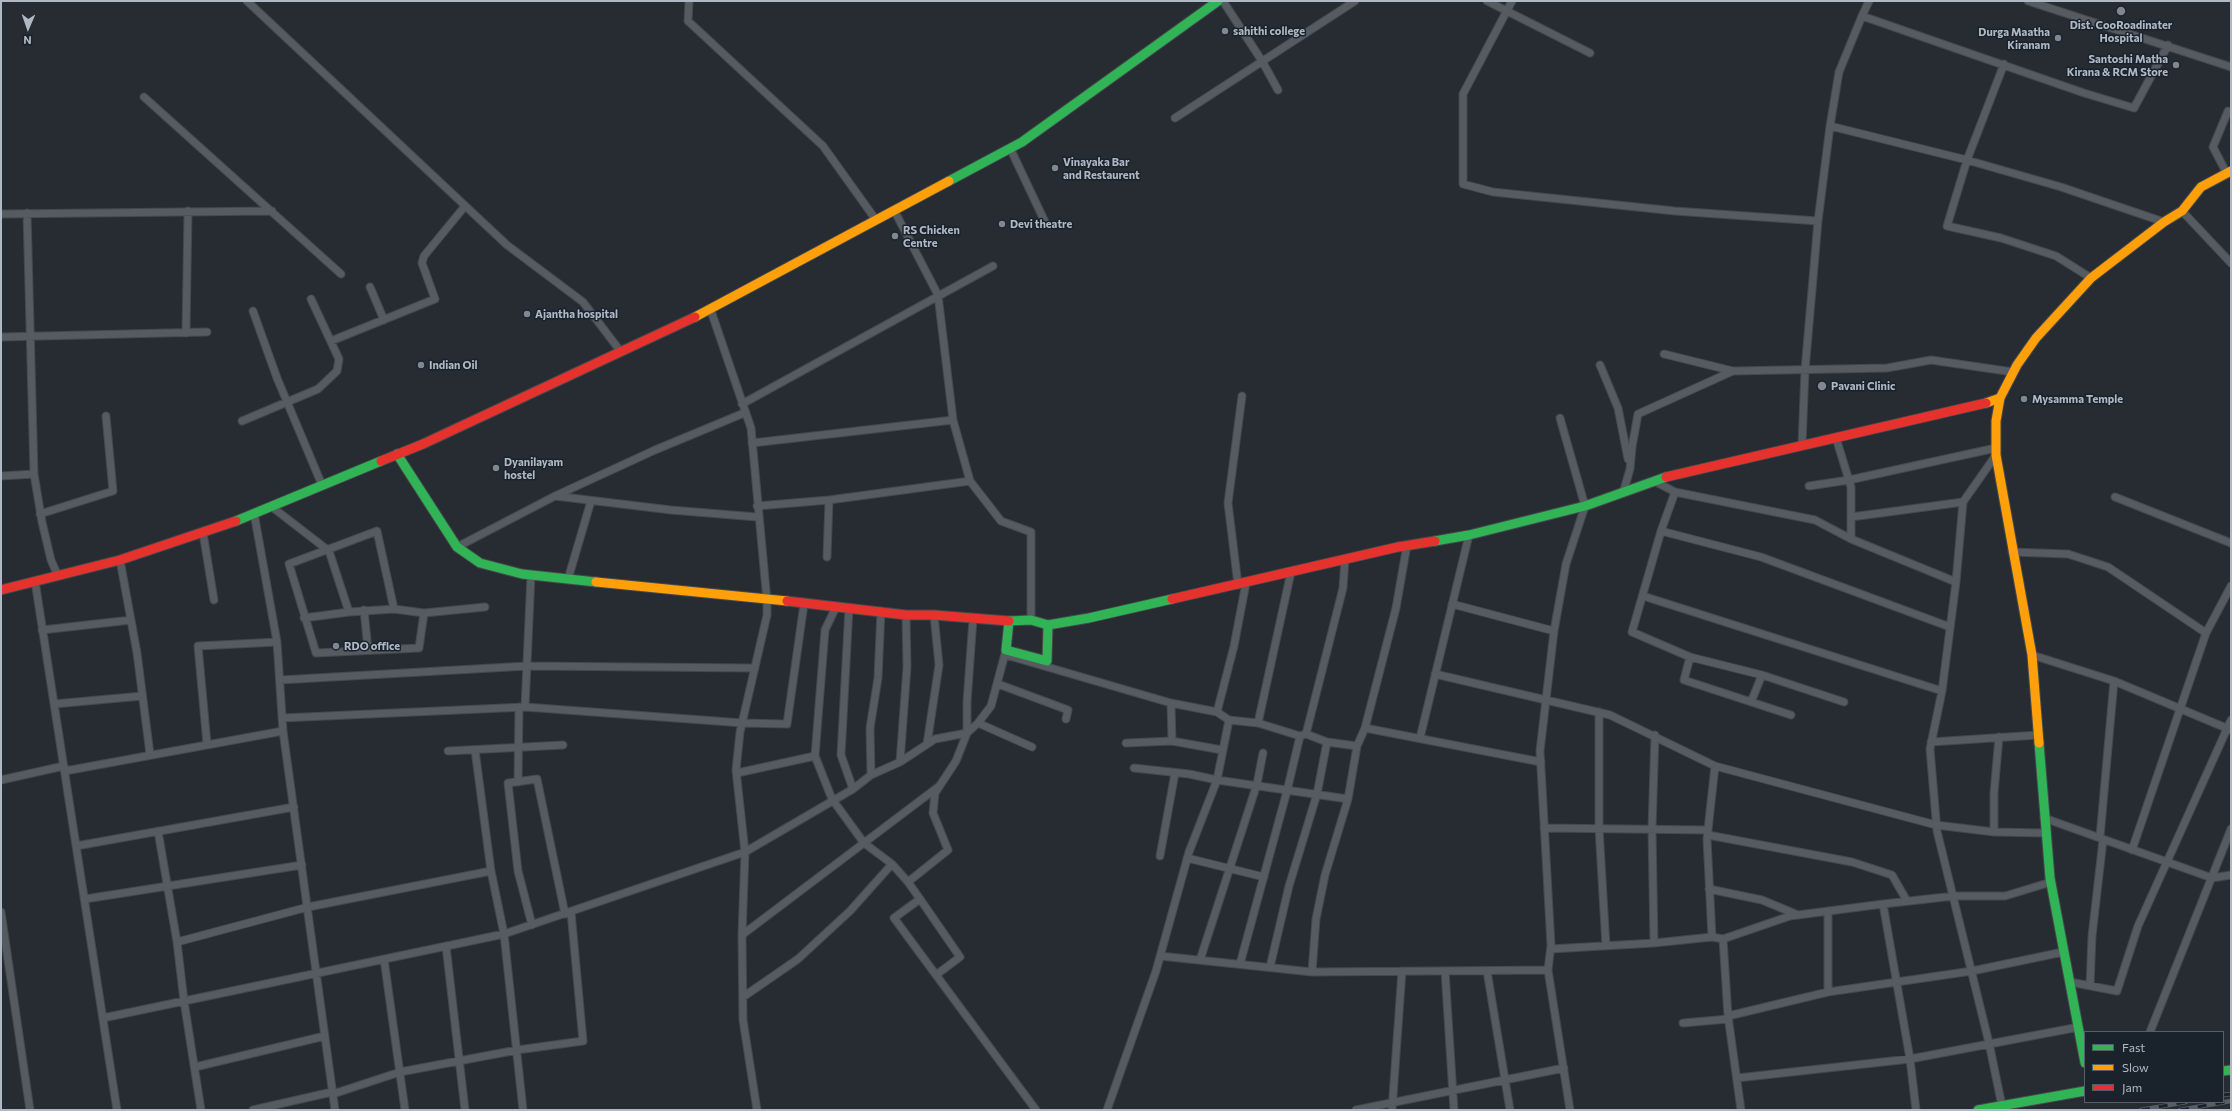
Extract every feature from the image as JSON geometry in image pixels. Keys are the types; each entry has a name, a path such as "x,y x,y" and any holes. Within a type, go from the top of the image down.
{"street":[{"path":"247,1 507,245 583,302 621,352"},
{"path":"689,1 688,21 823,146 876,220"},
{"path":"1,590 120,560 203,533 272,507 423,444 621,352 710,308 1010,148 1035,133 1218,1"},
{"path":"1223,1 1262,61 1278,90"},
{"path":"1175,118 1355,1"},
{"path":"1487,1 1590,53"},
{"path":"1512,1 1463,94 1462,184 1493,192 1675,211 1818,221"},
{"path":"1802,445 1805,370 1818,221 1830,126 1839,72 1869,1"},
{"path":"2028,1 2231,67"},
{"path":"1862,16 2084,93 2134,108 2168,46"},
{"path":"2004,64 1967,160 1947,226 2001,238 2056,256 2091,278"},
{"path":"144,97 341,274"},
{"path":"2084,1057 2051,882 2045,833 2032,655 2012,552 1996,451 1996,421 2000,398 2013,372 2036,338 2091,278 2164,222 2182,211 2201,187 2229,172 2213,147 2228,111 2231,112"},
{"path":"1830,126 1967,160 2061,187 2164,222"},
{"path":"1010,148 1045,222"},
{"path":"331,341 435,299 422,263 424,256 465,206"},
{"path":"894,210 938,295 954,420 970,481 1001,521 1031,532 1031,620"},
{"path":"186,333 188,211"},
{"path":"1,214 272,211"},
{"path":"2182,211 2231,263"},
{"path":"27,214 34,474 40,514 52,560 58,576"},
{"path":"742,404 993,266"},
{"path":"370,287 384,320"},
{"path":"242,421 318,389 337,371 339,359 311,299"},
{"path":"710,308 744,413 751,428 757,517 767,600 767,615 743,723 737,773 745,852 742,935 743,1020 757,1110"},
{"path":"253,311 287,402 322,485"},
{"path":"1,337 207,332"},
{"path":"1664,354 1733,371 1888,368 1932,360 2013,372"},
{"path":"1600,365 1618,408 1630,469"},
{"path":"1623,492 1630,469 1638,414 1733,371"},
{"path":"1216,712 1234,646 1242,584 1228,503 1242,396"},
{"path":"397,454 457,547 480,563 531,575 881,611 906,616 934,615 1009,621 1031,620 1048,625 1089,618 1242,584 1407,545 1469,535 1585,506 1676,473 1979,405 2000,398"},
{"path":"457,547 554,496 655,450 744,413"},
{"path":"40,514 113,491 106,416"},
{"path":"1560,418 1585,506 1566,564 1554,631 1545,699 1540,762 1551,949 1548,970 1570,1110"},
{"path":"752,443 954,420"},
{"path":"1836,438 1849,480 1851,539"},
{"path":"1809,486 1849,480 1996,451"},
{"path":"1996,451 1963,502 1956,582 1942,691 1931,742 1936,825 1990,1043 2002,1106"},
{"path":"1,476 34,474"},
{"path":"757,506 829,500 970,481"},
{"path":"1654,481 1675,492 1814,520 1851,539 1956,582"},
{"path":"1675,492 1661,531 1632,632 1690,656 1762,675 1844,702"},
{"path":"554,496 757,517"},
{"path":"2115,496 2231,543"},
{"path":"827,556 829,500"},
{"path":"568,579 591,501"},
{"path":"1851,517 1963,502"},
{"path":"272,507 329,551 349,612"},
{"path":"254,513 277,642 283,730 335,1110"},
{"path":"394,609 377,531 329,551 289,564 316,654 419,648 424,613"},
{"path":"1661,531 1761,557 1950,627"},
{"path":"203,533 214,600"},
{"path":"1420,738 1469,535"},
{"path":"1312,972 1316,919 1325,875 1348,799 1357,746 1365,728 1396,608 1407,545"},
{"path":"2012,552 2068,554 2108,567 2206,633"},
{"path":"1240,964 1343,588 1345,559"},
{"path":"120,560 131,620 150,754"},
{"path":"1258,722 1291,572"},
{"path":"518,782 522,707 527,666 531,575"},
{"path":"35,581 117,1110"},
{"path":"2132,850 2206,633 2231,586"},
{"path":"1643,596 1942,691"},
{"path":"282,718 522,707 743,723 787,724 804,604"},
{"path":"1452,604 1554,631"},
{"path":"304,618 364,610 394,609 424,613 485,607"},
{"path":"836,607 825,630 814,756 832,799 864,843 892,864 908,882 960,957 936,974"},
{"path":"849,608 841,756 853,789"},
{"path":"364,610 368,650"},
{"path":"871,775 870,728 878,678 881,611"},
{"path":"927,744 939,665 934,615"},
{"path":"900,762 906,667 906,616"},
{"path":"908,882 948,850 932,813 935,793 956,761 967,733 967,702 973,619"},
{"path":"42,630 131,620"},
{"path":"103,1018 504,934 745,852 832,799 853,789 871,775 900,762 935,739 967,733 978,724 991,706 998,684 1005,653 1009,621"},
{"path":"1005,653 1047,661 1048,625"},
{"path":"207,744 198,646 277,642"},
{"path":"1005,653 1171,703 1216,712 1229,720 1258,722 1327,742 1357,746"},
{"path":"2032,655 2114,681 2229,730"},
{"path":"1690,656 1684,680 1791,715"},
{"path":"280,680 527,666 754,668"},
{"path":"1435,674 1610,715 1655,735 1715,766 1936,825 1994,832 2045,833"},
{"path":"1751,702 1762,675"},
{"path":"2090,986 2092,936 2114,681"},
{"path":"998,684 1068,710 1066,719"},
{"path":"54,704 142,696"},
{"path":"1171,703 1172,741"},
{"path":"1599,712 1599,828 1606,946"},
{"path":"1107,1110 1160,956 1187,858 1217,780 1229,720"},
{"path":"2070,982 2117,991 2138,926 2229,730 2231,720"},
{"path":"978,724 1032,747"},
{"path":"1365,728 1540,762"},
{"path":"65,771 283,730"},
{"path":"1654,943 1652,829 1655,735"},
{"path":"1931,742 2038,735"},
{"path":"1994,832 1999,737"},
{"path":"1126,743 1172,741 1222,750"},
{"path":"1270,967 1289,886 1317,794 1327,742"},
{"path":"448,751 563,745"},
{"path":"475,750 491,871 504,934 523,1110"},
{"path":"1200,960 1231,869 1257,784 1263,753"},
{"path":"737,773 814,756"},
{"path":"1,779 64,766 65,771"},
{"path":"1712,937 1708,832 1715,766"},
{"path":"1134,768 1257,784 1287,791 1348,799"},
{"path":"1160,856 1176,773"},
{"path":"253,1110 332,1092 336,1093 400,1072 516,1050 583,1041 568,913 537,778 508,783 518,870 532,925"},
{"path":"742,935 941,784"},
{"path":"76,846 294,807"},
{"path":"2044,818 2166,863 2212,878 2231,875"},
{"path":"1544,828 1652,829 1708,832 1852,862 1892,876 1908,901"},
{"path":"2150,1031 2231,829"},
{"path":"158,832 177,942 184,1001 201,1110"},
{"path":"1187,858 1264,877"},
{"path":"743,997 798,959 850,911 892,864"},
{"path":"85,899 302,865"},
{"path":"177,942 308,908 491,871"},
{"path":"1551,949 1654,943 1712,937 1723,939 1798,915 1954,896 2005,896 2051,882"},
{"path":"1709,889 1762,900 1798,915"},
{"path":"920,899 894,918 1036,1110"},
{"path":"1883,904 1910,1059 1916,1110"},
{"path":"1828,911 1828,992"},
{"path":"1,912 30,1110"},
{"path":"1723,939 1728,1017 1741,1110"},
{"path":"446,946 464,1110"},
{"path":"1683,1023 1728,1017 1828,992 1972,971 2063,952"},
{"path":"1160,956 1312,972 1548,970"},
{"path":"384,959 405,1110"},
{"path":"1487,970 1510,1110"},
{"path":"1392,1107 1402,971"},
{"path":"1445,971 1454,1110"},
{"path":"1736,1078 1910,1059 2079,1027"},
{"path":"195,1067 325,1036"},
{"path":"1356,1110 1392,1107 1453,1090 1564,1068"},
{"path":"1978,1110 2084,1091"}],"railway":[{"path":"2224,1095 2231,1094"},
{"path":"2224,1102 2231,1101"},
{"path":"2141,1110 2180,1103"},
{"path":"2180,1110 2220,1103"}],"traffic: fast":[{"path":"949,181 1022,142 1218,1"},
{"path":"397,454 457,547 480,563 522,574 596,582"},
{"path":"236,521 381,461"},
{"path":"1435,541 1469,535 1585,506 1666,477"},
{"path":"1048,625 1047,661 1006,650 1009,621 1031,620 1048,625 1089,618 1172,599"},
{"path":"2039,743 2050,878 2084,1058"},
{"path":"2224,1071 2231,1070"},
{"path":"1978,1110 2084,1091"}],"traffic: slow":[{"path":"1986,403 2000,398 2017,365 2036,338 2091,278 2164,222 2182,211 2201,187 2231,171"},
{"path":"695,317 949,181"},
{"path":"2000,398 1996,421 1996,455 2032,655 2039,743"},
{"path":"596,582 787,601"}],"traffic: jam":[{"path":"381,461 423,444 695,317"},
{"path":"1666,477 1986,403"},
{"path":"1,590 120,560 236,521"},
{"path":"1172,599 1398,547 1435,541"},
{"path":"787,601 906,615 934,615 1009,621"}],"place":[{"name":"Dist. CooRoadinater Hospital","path":"2121,11"},
{"name":"sahithi college","path":"1225,31"},
{"name":"Durga Maatha Kiranam","path":"2058,38"},
{"name":"Santoshi Matha Kirana & RCM Store","path":"2176,65"},
{"name":"Vinayaka Bar and Restaurent","path":"1055,168"},
{"name":"Devi theatre","path":"1002,224"},
{"name":"RS Chicken Centre","path":"895,236"},
{"name":"Ajantha hospital","path":"527,314"},
{"name":"Indian Oil","path":"421,365"},
{"name":"Pavani Clinic","path":"1822,386"},
{"name":"Mysamma Temple","path":"2024,399"},
{"name":"Dyanilayam hostel","path":"496,468"},
{"name":"RDO office","path":"336,646"}]}
